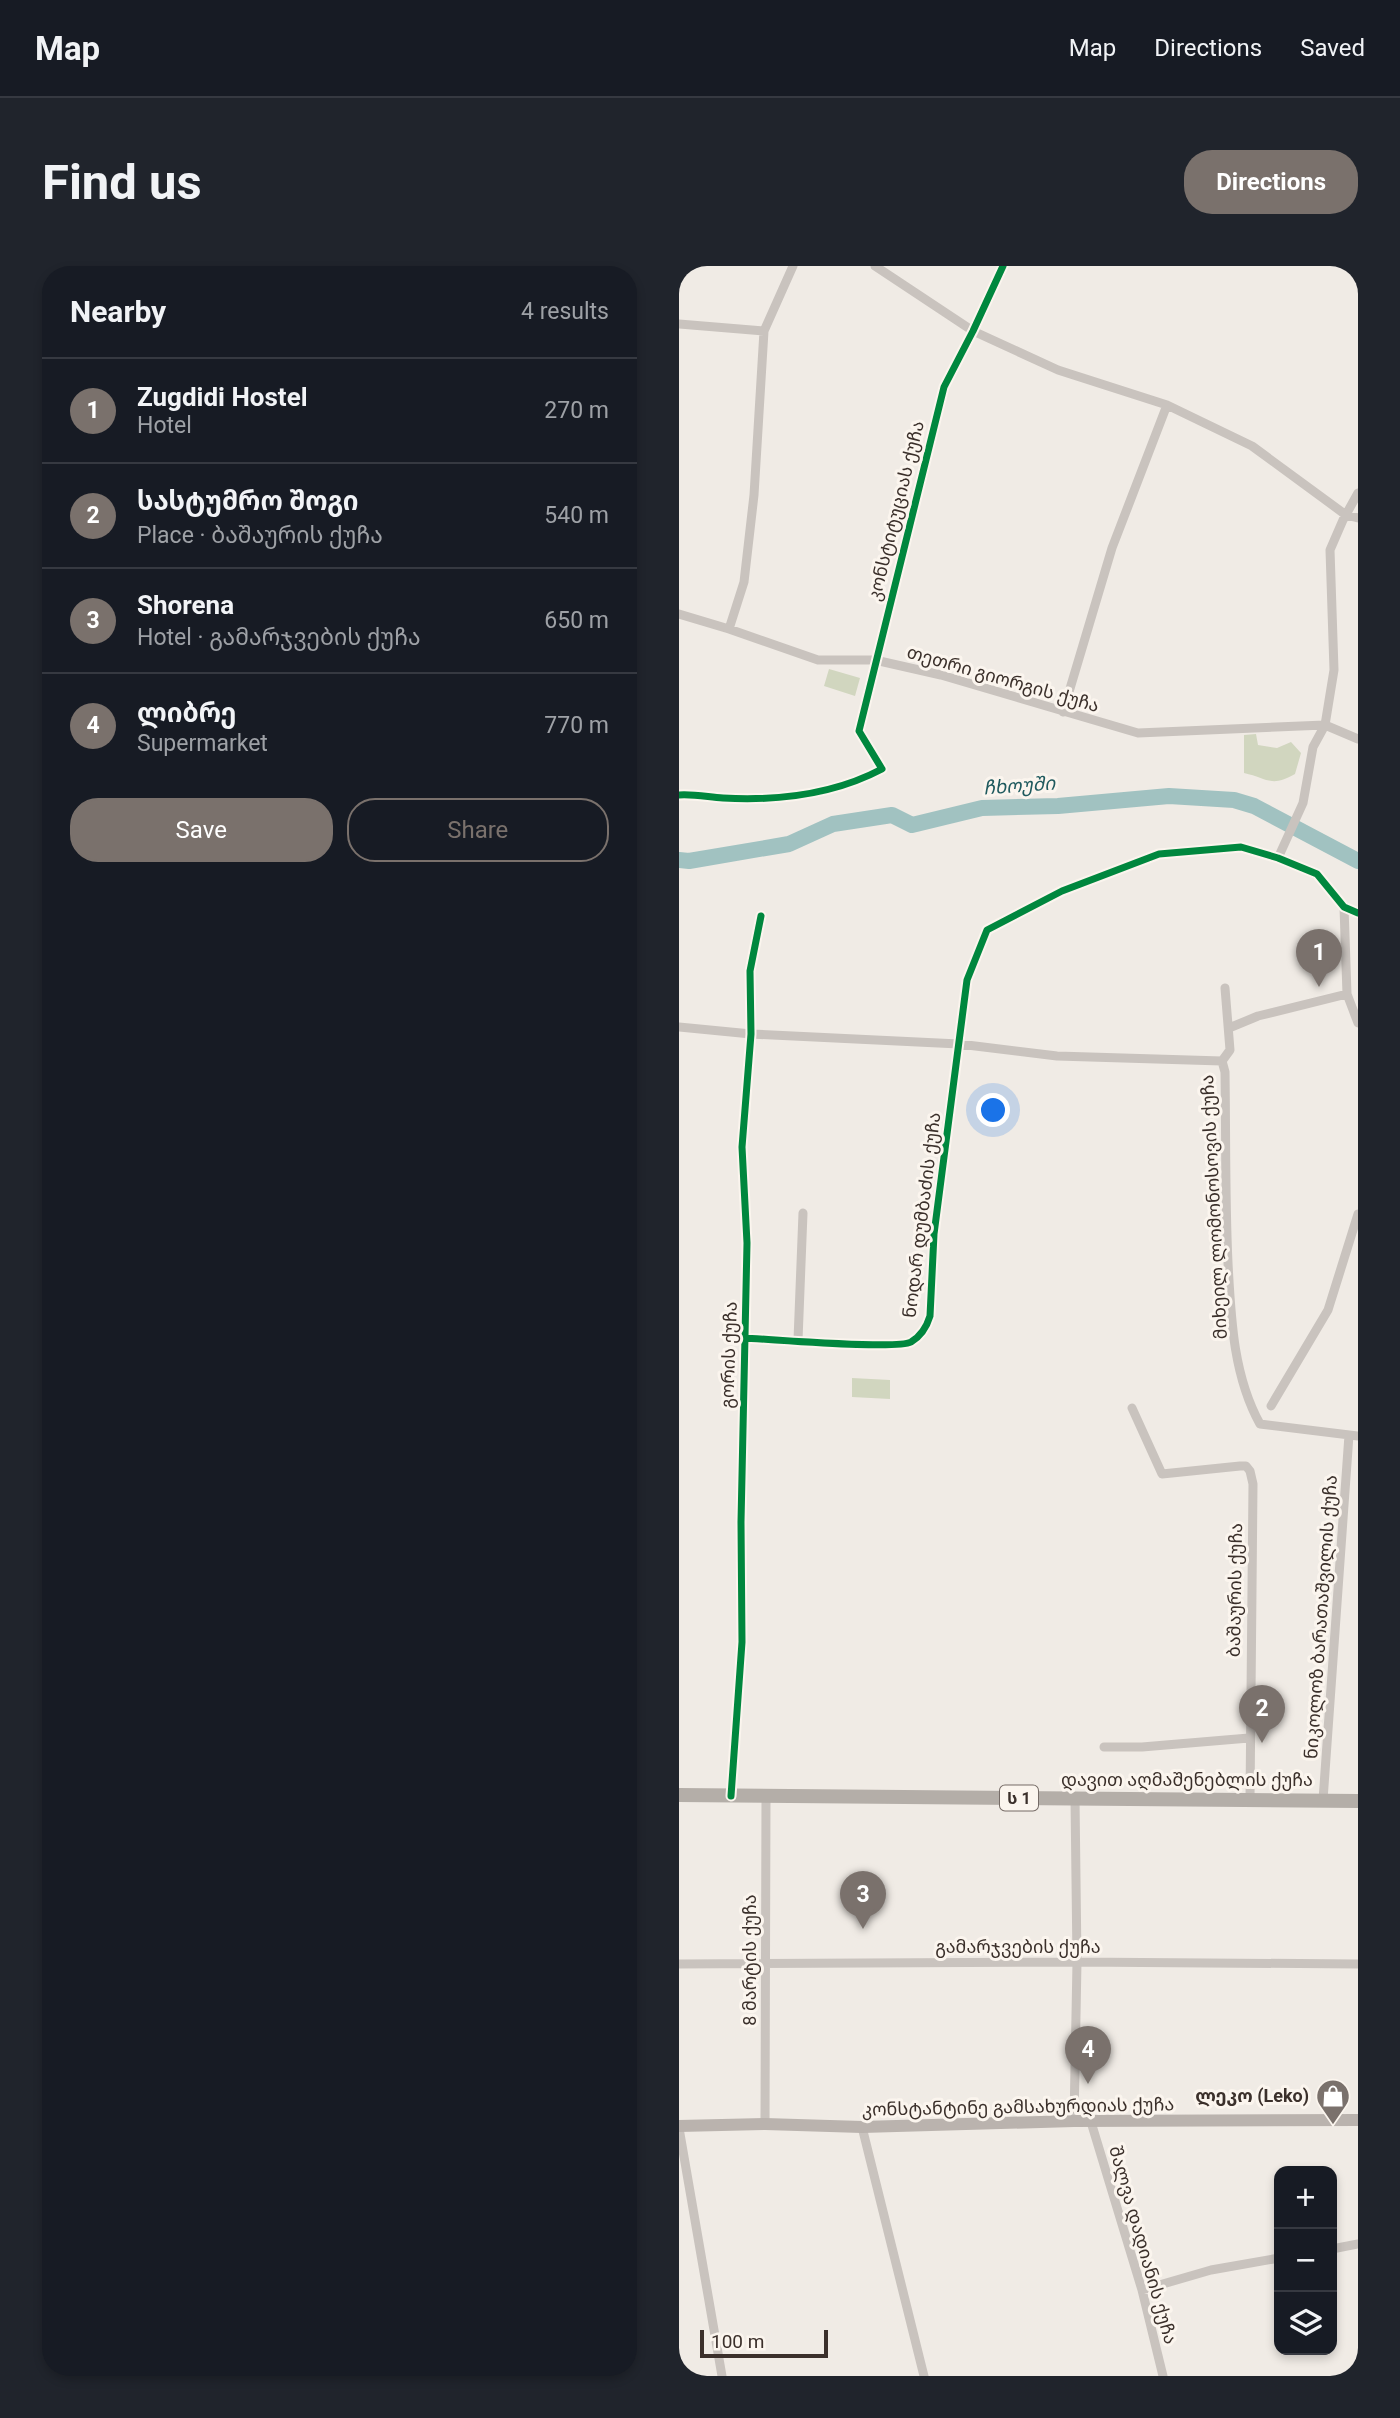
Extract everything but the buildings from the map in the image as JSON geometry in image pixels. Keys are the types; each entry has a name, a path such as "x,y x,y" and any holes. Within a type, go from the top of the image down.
{"highway":[{"name":"დავით აღმაშენებლის ქუჩა","path":"679,1795 1358,1801"}],"main road":[{"name":"კონსტანტინე გამსახურდიას ქუჩა","path":"679,2127 765,2124 862,2127 1074,2121 1358,2120"}],"street":[{"path":"729,629 744,582 754,495 764,331 793,266"},
{"path":"875,266 973,331 1058,370 1167,405 1252,446 1346,515 1358,518"},
{"name":"კონსტიტუციას ქუჩა","path":"679,795 724,798 810,795 859,782 882,769 859,731 875,660 944,387 1003,266"},
{"path":"679,324 764,331"},
{"path":"1063,712 1112,548 1167,405"},
{"path":"1277,858 1303,803 1313,747 1325,725 1334,670 1330,550 1358,493"},
{"name":"თეთრი გიორგის ქუჩა","path":"679,614 818,660 875,660 941,676 1138,733 1325,725"},
{"path":"1325,725 1358,739"},
{"name":"ნოდარ დუმბაძის ქუჩა","path":"744,1338 868,1345 905,1344 927,1325 930,1316 934,1234 967,980 987,930 1062,891 1159,854 1241,847 1317,874 1344,907"},
{"path":"1358,913 1344,907 1347,994 1358,1023"},
{"name":"გორის ქუჩა","path":"731,1796 742,1642 747,1243 742,1147 751,1034 750,971 761,916"},
{"name":"მიხეილ ლომონოსოვის ქუჩა","path":"1225,988 1230,1050 1222,1060 1225,1072 1226,1221 1230,1305 1239,1370 1249,1404 1260,1424 1354,1436"},
{"path":"1229,1028 1258,1016 1347,994"},
{"path":"679,1027 751,1034 960,1044 1057,1056 1222,1060"},
{"path":"798,1340 803,1213"},
{"path":"1271,1406 1328,1310 1358,1214"},
{"name":"ბაშაურის ქუჩა","path":"1132,1408 1161,1474 1246,1466 1250,1472 1250,1800"},
{"name":"ნიკოლოზ ბარათაშვილის ქუჩა","path":"1323,1800 1354,1436"},
{"path":"1104,1747 1142,1747 1249,1738"},
{"name":"8 მარტის ქუჩა","path":"765,2124 767,1796"},
{"path":"1074,2121 1077,1962 1075,1798"},
{"name":"გამარჯვების ქუჩა","path":"679,1964 1358,1964"},
{"name":"შალვა დადიანის ქუჩა","path":"1091,2122 1142,2290 1163,2376"},
{"path":"679,2127 722,2376"},
{"path":"862,2127 924,2376"},
{"path":"1337,2248 1358,2244"},
{"path":"1142,2290 1210,2270 1274,2259"}],"green space":[{"path":"829,669 860,678 855,696 824,686"},
{"path":"1256,734 1258,745 1277,748 1291,742 1301,753 1295,774 1269,781 1244,773 1244,735"},
{"path":"852,1378 890,1380 890,1399 852,1397"}],"waterway":[{"name":"ჩხოუში","path":"679,860 689,861 789,844 833,824 892,815 912,825 982,808 1058,806 1169,796 1234,800 1254,806 1358,861"}],"cycle path":[{"path":"679,795 744,799 785,797 844,785 882,769 859,731 944,387 1003,266"},
{"path":"744,1338 882,1345 911,1342 921,1334 930,1316 934,1234 967,980 987,930 1062,891 1159,854 1241,847 1317,874 1344,907 1358,913"},
{"path":"731,1796 742,1642 741,1522 747,1243 742,1147 751,1034 750,971 761,916"}],"place":[{"name":"Zugdidi Hostel","path":"1319,987"},
{"name":"სასტუმრო შოგი","path":"1262,1743"},
{"name":"Shorena","path":"863,1929"},
{"name":"ლიბრე","path":"1088,2084"},
{"name":"ლეკო (Leko)","path":"1333,2126"}]}
